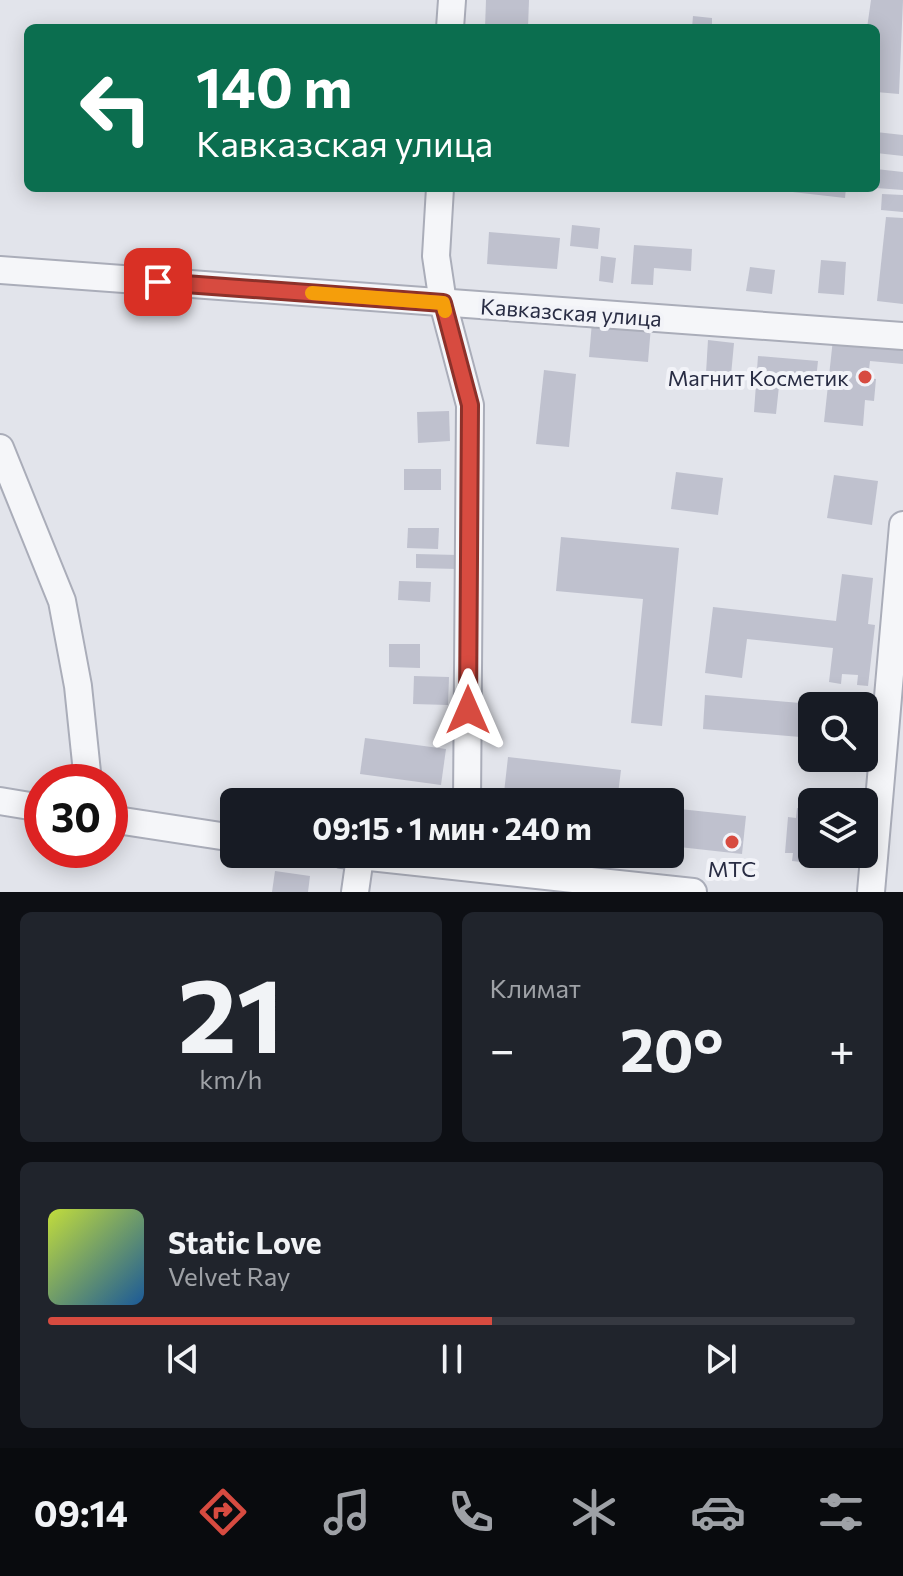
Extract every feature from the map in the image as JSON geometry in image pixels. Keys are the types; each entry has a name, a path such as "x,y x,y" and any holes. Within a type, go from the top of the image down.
{"street":[{"path":"450,24 452,0"},
{"path":"440,192 436,256 443,303 470,405 467,788"},
{"name":"Кавказская улица","path":"0,270 903,336"},
{"path":"0,448 62,601 78,686 86,764"},
{"path":"871,892 903,525"},
{"path":"0,801 24,805"},
{"path":"128,822 220,836"},
{"path":"352,868 355,892"},
{"path":"482,868 512,882 693,892"}],"building":[{"path":"486,0 529,0 528,24 485,24"},
{"path":"871,0 903,0 899,94 880,92 880,24 868,24"},
{"path":"693,16 712,18 712,24 692,24"},
{"path":"880,132 903,135 903,156 880,153"},
{"path":"880,169 903,172 903,190 880,188"},
{"path":"793,192 846,192 845,198"},
{"path":"882,194 903,195 903,212 881,210"},
{"path":"886,217 903,218 903,304 877,301"},
{"path":"572,225 600,228 598,249 570,246"},
{"path":"489,232 560,238 557,269 487,264"},
{"path":"634,245 692,249 691,271 654,268 653,285 631,284"},
{"path":"601,256 616,258 613,283 599,281"},
{"path":"821,260 846,262 844,295 818,293"},
{"path":"750,267 775,270 772,294 746,291"},
{"path":"592,322 651,326 648,362 589,357"},
{"path":"833,339 903,346 903,364 870,361 868,378 876,379 874,401 865,400 863,426 824,422"},
{"path":"708,340 734,343 731,375 706,373"},
{"path":"758,356 818,361 815,389 779,386 776,414 754,412"},
{"path":"544,370 576,374 569,447 536,444"},
{"path":"449,411 450,441 418,443 417,412"},
{"path":"404,469 441,469 441,490 404,490"},
{"path":"676,472 723,478 718,515 671,509"},
{"path":"834,475 878,481 872,525 827,518"},
{"path":"408,528 439,528 438,549 407,548"},
{"path":"561,537 679,548 662,726 631,723 643,599 556,591"},
{"path":"416,554 458,555 458,569 416,568"},
{"path":"842,574 873,578 868,624 875,625 868,686 857,685 858,675 842,674 841,684 829,682 833,648 747,639 742,678 705,673 713,607 836,621"},
{"path":"399,581 431,582 430,602 398,600"},
{"path":"389,644 420,644 420,668 389,667"},
{"path":"414,676 449,677 448,705 413,704"},
{"path":"705,695 798,703 798,737 703,729"},
{"path":"365,738 446,749 441,785 360,774"},
{"path":"508,757 621,770 619,788 505,788"},
{"path":"798,808 798,862 792,861 793,853 785,853 788,817 796,818"},
{"path":"684,809 746,816 742,854 684,848"},
{"path":"275,871 310,876 308,892 272,892"}],"slow traffic":[{"path":"312,293 443,303 445,311"}],"place":[{"name":"Магнит Косметик","path":"865,377"},
{"name":"МТС","path":"732,842"}],"route":[{"path":"158,282 443,303 470,405 468,710"}]}
